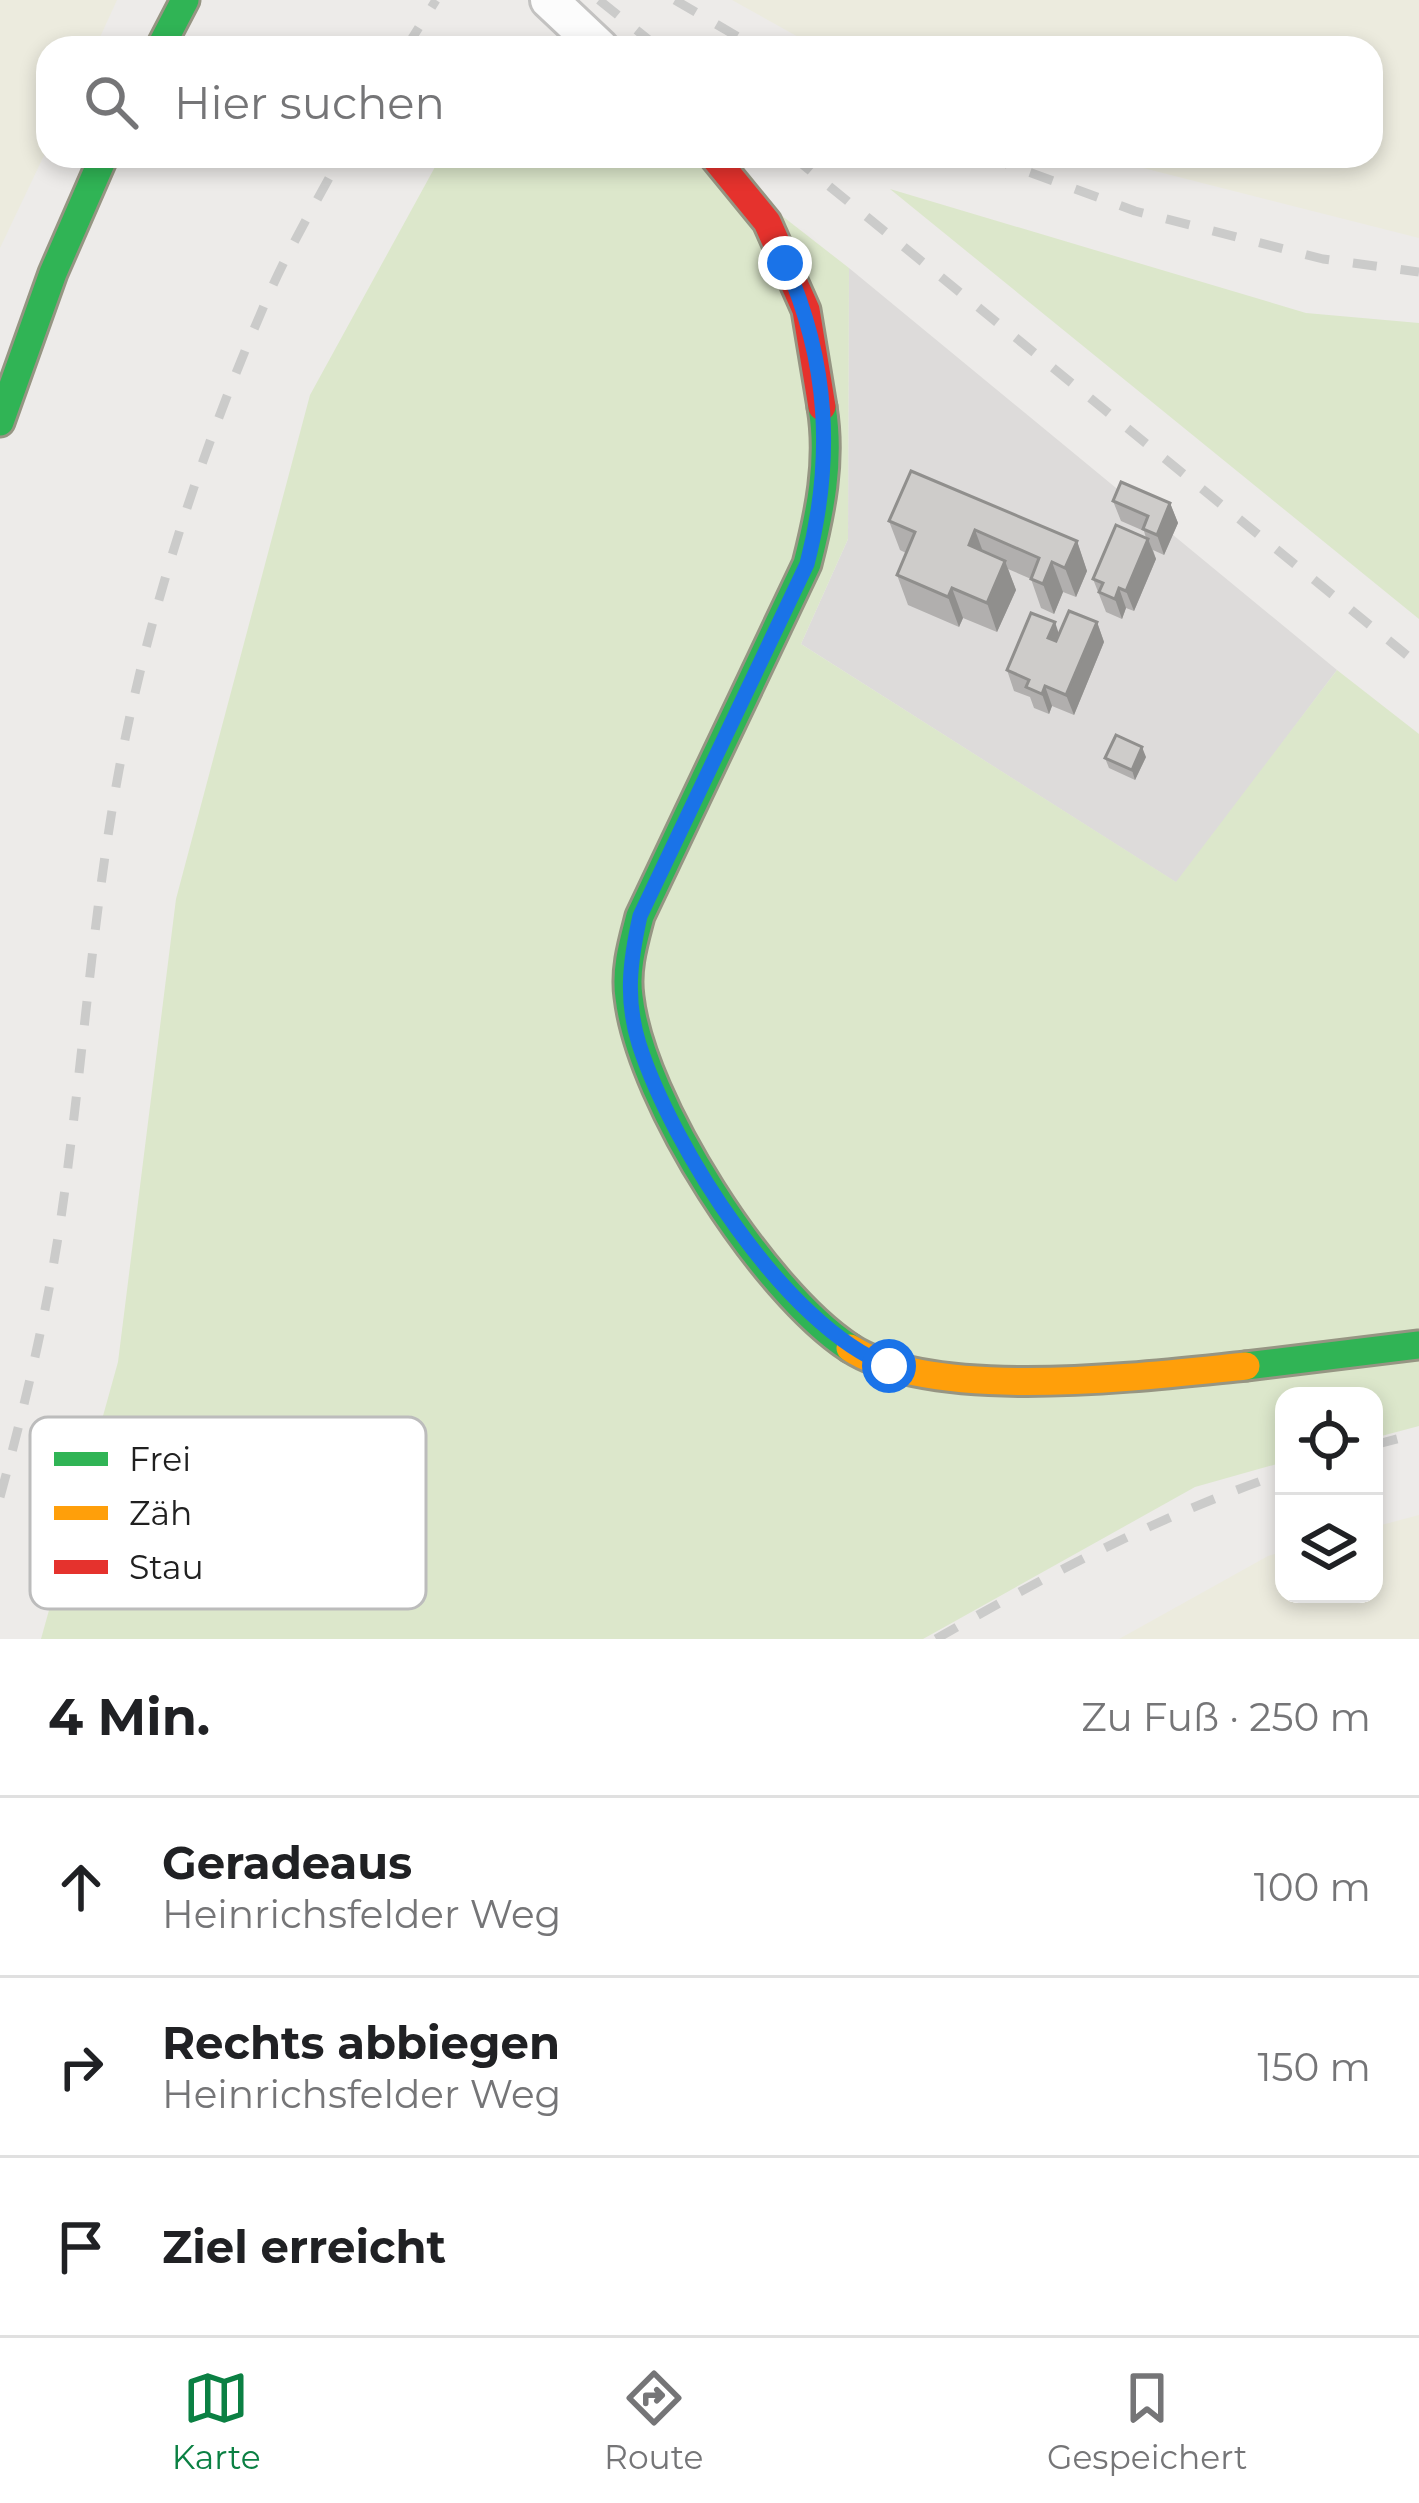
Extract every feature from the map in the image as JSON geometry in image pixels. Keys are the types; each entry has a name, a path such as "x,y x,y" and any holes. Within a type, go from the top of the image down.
{"street":[{"path":"166,36 185,0"},
{"path":"550,0 588,36"},
{"path":"0,422 53,274 99,168"},
{"path":"723,168 767,222 806,310 826,430 822,506 807,564 640,916 628,973 638,1041 672,1124 787,1292 861,1355 889,1366 982,1378 1077,1379 1228,1371 1419,1346"}],"shaded area":[{"path":"0,0 117,0 100,36 36,36 38,168 0,248"},
{"path":"732,0 1419,0 1419,238 1143,168 1383,168 1383,36 796,36"},
{"path":"849,268 1337,670 1177,883 801,644 848,539"},
{"path":"1419,1515 1419,1639 1119,1639 1275,1554 1275,1603 1383,1603 1383,1525"}],"green space":[{"path":"434,168 720,168 849,268 848,539 801,644 1176,882 1337,670 1419,734 1419,1426 1383,1436 1383,1387 1275,1387 1275,1465 1195,1487 923,1639 41,1639 49,1609 426,1609 426,1417 103,1417 118,1362 176,899 310,395"},
{"path":"890,189 1306,313 1419,323 1419,619"}],"building":[{"path":"911,471 1077,541 1065,568 1052,562 1043,584 1031,579 1039,558 975,530 969,545 1005,561 987,603 952,588 948,597 897,575 915,532 889,521"},
{"path":"1121,482 1170,503 1157,535 1143,529 1148,516 1113,501"},
{"path":"1116,525 1148,539 1126,591 1119,588 1115,599 1099,592 1103,583 1093,579"},
{"path":"1069,611 1097,622 1066,695 1045,686 1042,694 1026,687 1029,680 1007,670 1031,613 1055,622 1048,638 1056,641"},
{"path":"1116,735 1142,747 1132,770 1105,758"}],"railway":[{"path":"414,36 436,0"},
{"path":"599,0 644,36"},
{"path":"675,0 736,36"},
{"path":"0,1497 53,1265 109,827 147,646 182,523 248,343 335,168"},
{"path":"807,168 1419,665"},
{"path":"1018,168 1135,211 1323,259 1419,272"},
{"path":"1383,1443 1419,1433"},
{"path":"936,1639 1106,1547 1275,1476"}],"traffic: fast":[{"path":"166,36 185,0"},
{"path":"0,422 53,273 99,168"},
{"path":"822,407 825,467 807,564 640,916 628,987 638,1040 656,1088 711,1190 780,1284 850,1348"},
{"path":"1246,1366 1419,1345"}],"traffic: slow":[{"path":"850,1348 887,1365 986,1381 1099,1379 1246,1366"}],"traffic: jam":[{"path":"723,168 767,222 806,310 822,407"}],"route":[{"path":"785,263 806,310 826,430 822,506 807,564 640,916 628,973 638,1041 672,1124 743,1234 787,1292 861,1355 889,1366"}]}
